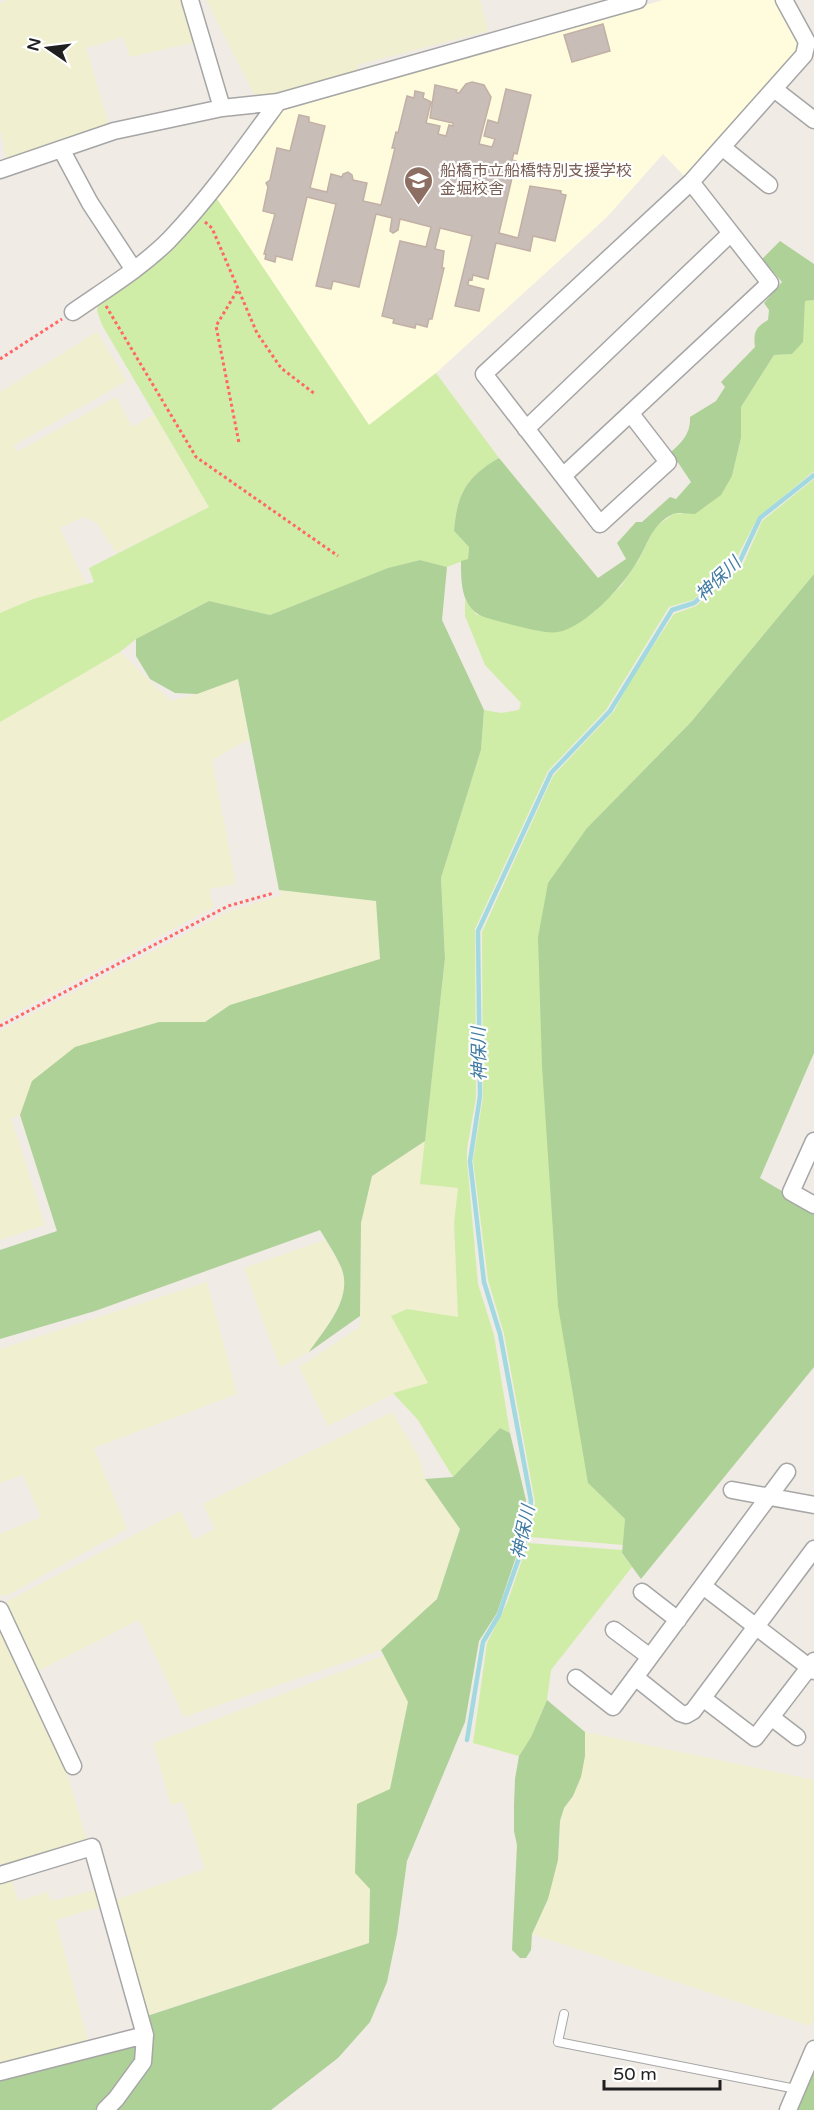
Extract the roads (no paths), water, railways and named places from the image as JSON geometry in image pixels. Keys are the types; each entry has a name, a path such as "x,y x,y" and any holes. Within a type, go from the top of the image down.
{"street":[{"path":"190,0 222,108"},
{"path":"0,170 114,131 222,108 278,102 638,0"},
{"path":"631,414 668,462 600,524 484,374 690,182 804,55 807,42 784,0"},
{"path":"774,89 814,120"},
{"path":"73,312 134,270 168,240 227,172 278,102"},
{"path":"722,147 769,185"},
{"path":"61,148 90,203 134,270"},
{"path":"563,476 770,282 690,182"},
{"path":"526,429 731,233"},
{"path":"814,1141 791,1192 814,1205"},
{"path":"576,1678 613,1707 787,1472"},
{"path":"732,1490 814,1505"},
{"path":"635,1677 680,1713 686,1715 693,1711 814,1549"},
{"path":"703,1586 812,1666 755,1738 704,1699"},
{"path":"642,1592 678,1620"},
{"path":"0,1610 73,1766"},
{"path":"615,1630 650,1657"},
{"path":"771,1717 797,1737"},
{"path":"0,1875 92,1847 144,2035 143,2062 105,2110"},
{"path":"0,2072 144,2035"},
{"path":"788,2110 814,2049"}],"lane":[{"path":"564,2014 558,2042 796,2089"}],"waterway":[{"name":"神保川","path":"467,1740 483,1642 499,1615 525,1541 531,1501 500,1334 484,1282 470,1161 480,1096 478,931 551,773 610,711 672,610 694,603 739,563 760,518 814,475"}],"place":[{"name":"船橋市立船橋特別支援学校 金堀校舎","path":"419,206"}]}
